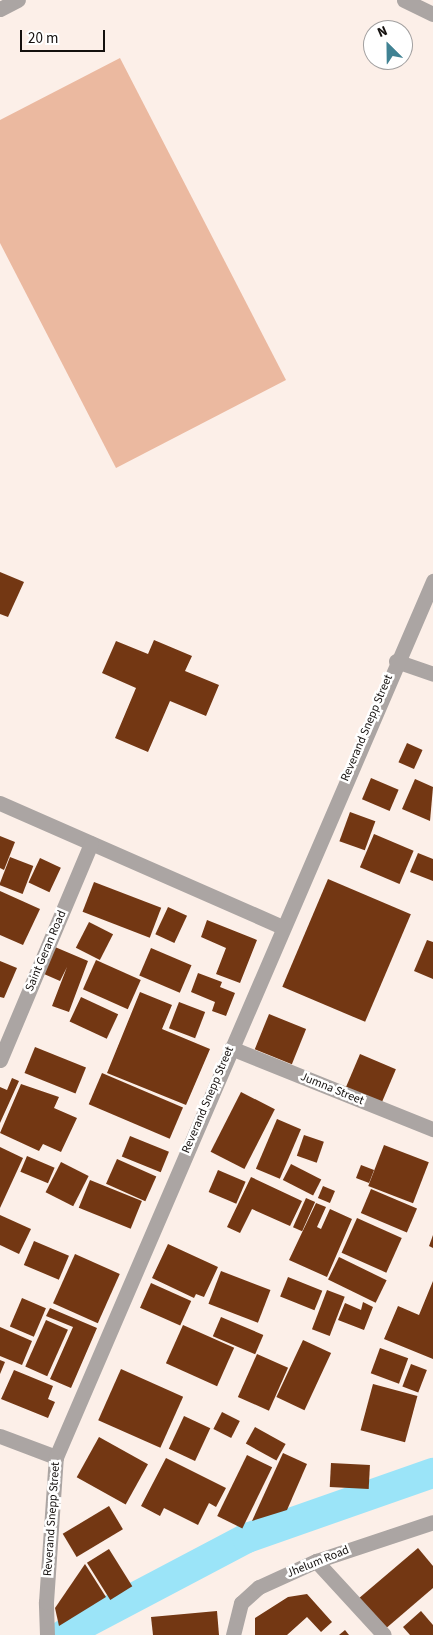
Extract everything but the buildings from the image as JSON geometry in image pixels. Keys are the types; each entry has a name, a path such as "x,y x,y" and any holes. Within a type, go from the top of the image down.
{"street":[{"path":"0,9 18,0"},
{"path":"404,0 433,14"},
{"name":"Reverand Snepp Street","path":"47,1635 46,1602 56,1457 396,660 433,581"},
{"path":"396,660 433,674"},
{"path":"0,803 282,927"},
{"name":"Saint Geran Road","path":"0,1060 91,843"},
{"name":"Jumna Street","path":"231,1048 433,1129"},
{"path":"0,1436 56,1457"},
{"name":"Jhelum Road","path":"233,1635 241,1603 259,1587 316,1561 433,1522"},
{"path":"316,1561 384,1635"}],"shaded area":[{"path":"120,58 286,380 116,468 0,243 0,120"}],"waterway":[{"path":"63,1635 247,1538 433,1473"}]}
